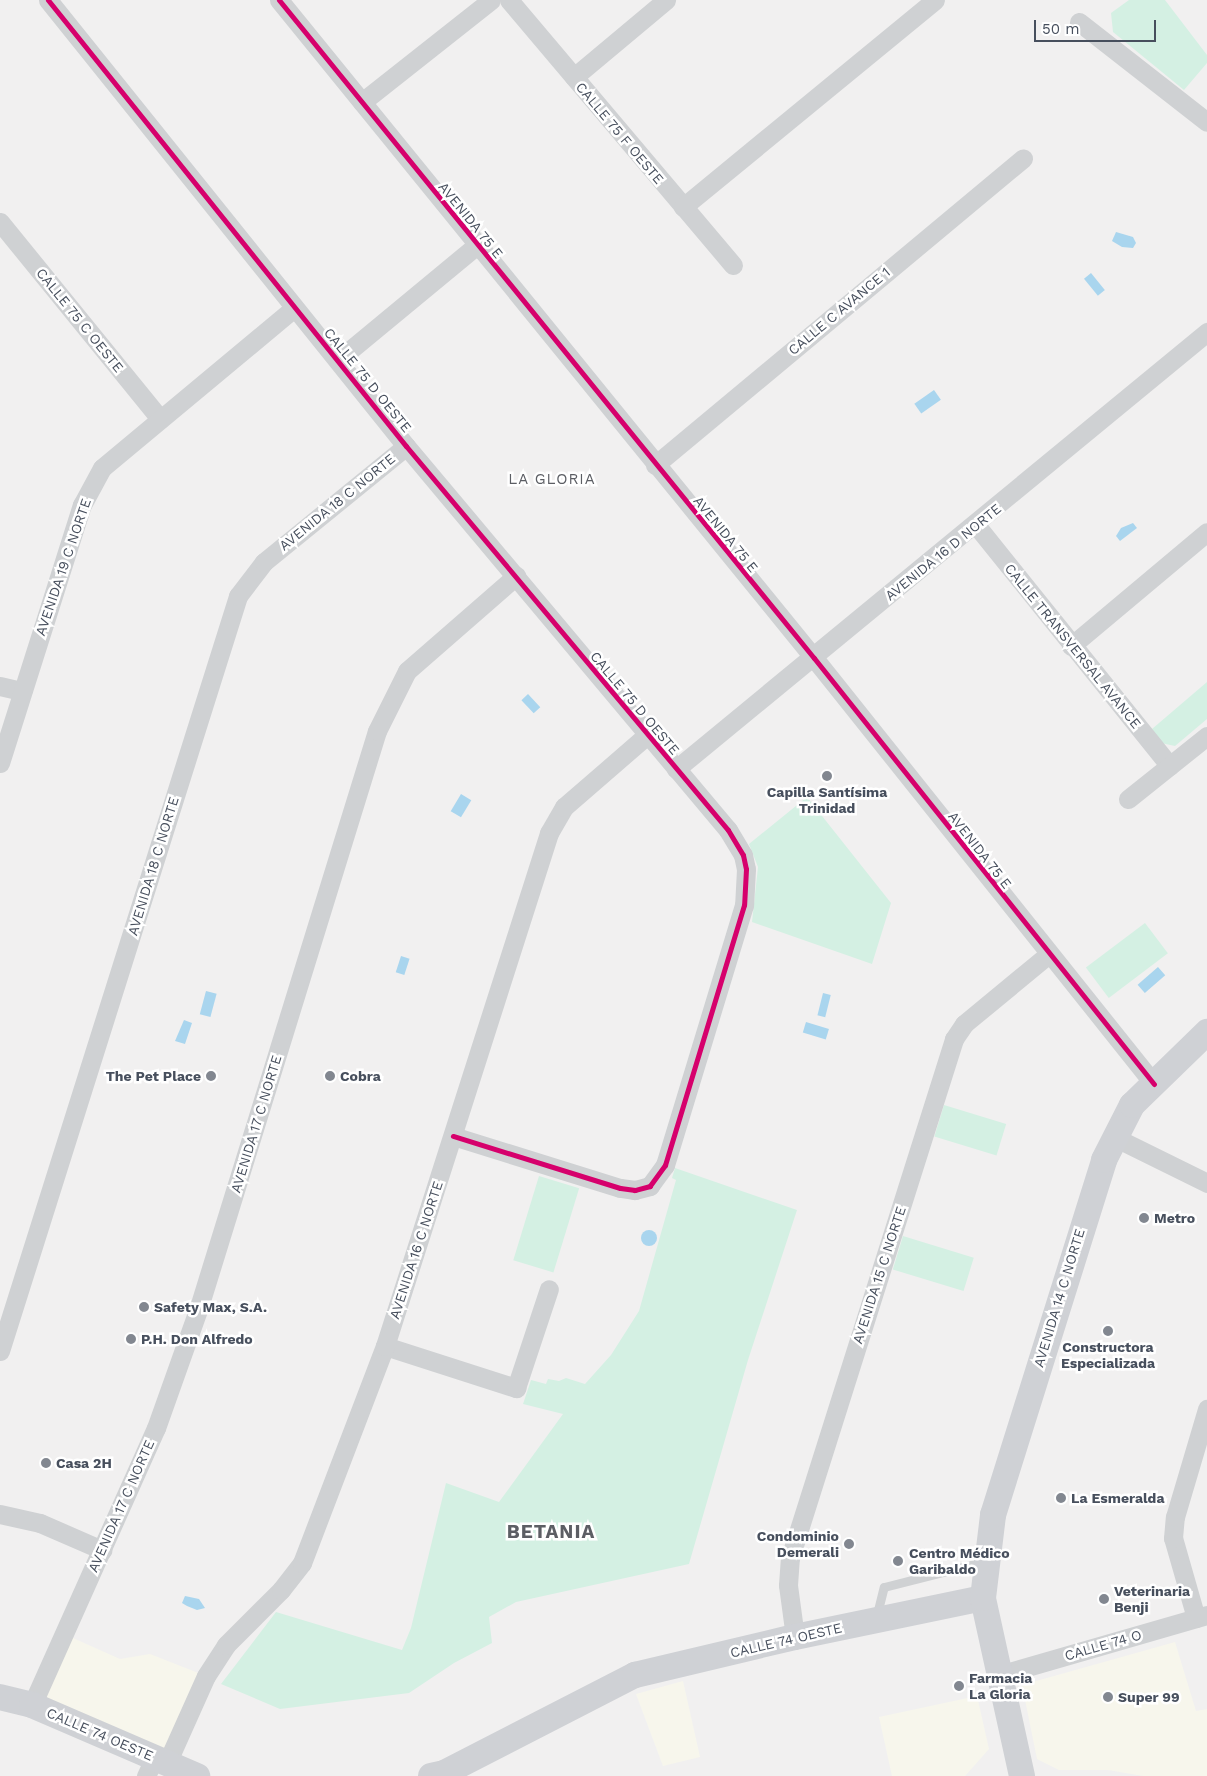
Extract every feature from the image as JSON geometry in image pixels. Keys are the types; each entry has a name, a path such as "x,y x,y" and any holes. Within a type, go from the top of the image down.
{"street":[{"name":"CALLE 75 D OESTE","path":"48,0 406,446 737,843 746,869 746,886 741,914 665,1165 659,1177 650,1186 635,1190 620,1188 453,1136"},
{"name":"AVENIDA 75 E","path":"280,0 655,465 814,658 1154,1084"},
{"path":"362,102 491,0"},
{"name":"CALLE 75 F OESTE","path":"509,0 733,265"},
{"path":"574,77 666,0"},
{"path":"683,207 935,0"},
{"path":"1079,22 1207,122"},
{"name":"CALLE C AVANCE 1","path":"655,465 1023,158"},
{"name":"CALLE 75 C OESTE","path":"0,222 160,419"},
{"path":"338,360 477,245"},
{"name":"AVENIDA 19 C NORTE","path":"0,763 82,505 102,468 294,308"},
{"name":"AVENIDA 16 D NORTE","path":"676,769 976,525 1207,332"},
{"name":"AVENIDA 18 C NORTE","path":"1,1346 238,596 264,562 406,446"},
{"name":"CALLE TRANSVERSAL AVANCE","path":"976,525 1071,646 1170,766"},
{"path":"1071,646 1207,532"},
{"name":"AVENIDA 17 C NORTE","path":"32,1705 156,1428 199,1307 377,731 407,671 516,576"},
{"path":"0,686 22,691"},
{"name":"AVENIDA 16 C NORTE","path":"156,1765 206,1676 226,1645 281,1590 302,1563 385,1346 549,833 564,807 646,736"},
{"path":"1128,799 1207,736"},
{"name":"AVENIDA 15 C NORTE","path":"795,1637 788,1585 790,1558 954,1039 964,1024 1049,954"},
{"name":"AVENIDA 14 C NORTE","path":"983,1598 993,1515 1092,1190 1114,1137 1132,1105 1207,1032"},
{"path":"1114,1137 1207,1183"},
{"path":"385,1346 516,1388 549,1289"},
{"path":"1202,1617 1173,1538 1175,1517 1207,1410"},
{"path":"0,1514 40,1523 102,1550"},
{"path":"983,1598 1022,1776"},
{"name":"CALLE 74 OESTE","path":"431,1776 444,1773 636,1675 795,1637 983,1598"},
{"name":"CALLE 74 O","path":"999,1675 1202,1617"},
{"name":"CALLE 74 OESTE","path":"0,1697 32,1705 156,1765 197,1776"}],"lane":[{"path":"876,1620 884,1587 988,1561"}],"shaded area":[{"path":"64,1634 120,1659 150,1654 206,1676 167,1763 32,1705"},
{"name":"Super 99","path":"1175,1642 1196,1711 1207,1709 1207,1776 1143,1776 1108,1770 1059,1770 1037,1759 1022,1685"},
{"path":"683,1681 700,1757 663,1766 636,1694"},
{"path":"977,1696 989,1749 965,1776 892,1776 879,1717"}],"green space":[{"path":"1129,0 1165,0 1207,55 1207,63 1184,90 1113,32 1111,13"},
{"path":"1207,682 1207,719 1175,746 1161,743 1152,729"},
{"path":"807,797 891,903 872,964 752,922 758,867 749,844"},
{"path":"1145,923 1168,953 1109,998 1086,968"},
{"path":"944,1105 1006,1124 997,1156 934,1137"},
{"path":"675,1168 797,1210 748,1360 689,1564 516,1602 489,1617 492,1643 454,1663 409,1693 280,1709 221,1684 276,1612 402,1650 411,1628 446,1483 499,1502 563,1414 523,1404 531,1380 546,1384 548,1379 559,1381 566,1378 585,1384 611,1355 639,1311 676,1180 672,1178"},
{"path":"539,1176 579,1188 553,1272 513,1260"},
{"path":"903,1236 974,1258 964,1291 893,1269"}],"water":[{"path":"1116,232 1133,237 1136,243 1133,248 1122,247 1112,241"},
{"path":"1091,273 1105,290 1098,296 1084,279"},
{"path":"934,390 941,400 921,414 914,404"},
{"path":"1133,523 1137,528 1120,541 1116,536 1121,528"},
{"path":"528,694 540,707 534,713 521,700"},
{"path":"461,794 471,800 461,817 451,811"},
{"path":"401,956 410,959 404,975 396,972"},
{"path":"1158,967 1165,975 1145,993 1138,985"},
{"path":"206,991 217,994 210,1017 200,1014"},
{"path":"823,993 831,995 825,1017 817,1015"},
{"path":"184,1020 192,1023 185,1044 175,1041"},
{"path":"806,1022 829,1029 826,1040 803,1033"},
{"path":"649,1230 655,1232 657,1238 655,1244 649,1246 643,1244 641,1238 643,1232"},
{"path":"185,1596 199,1599 205,1608 197,1610 182,1603"}],"cycle path":[{"path":"48,0 406,446 728,830 743,855 746,869 744,905 665,1165 650,1186 635,1190 620,1188 453,1136"},
{"path":"279,0 814,658 1154,1084"}],"place":[{"name":"Capilla Santísima Trinidad","path":"827,776"},
{"name":"The Pet Place","path":"211,1076"},
{"name":"Cobra","path":"330,1076"},
{"name":"Metro","path":"1144,1218"},
{"name":"Safety Max, S.A.","path":"144,1307"},
{"name":"Constructora Especializada","path":"1108,1331"},
{"name":"P.H. Don Alfredo","path":"131,1339"},
{"name":"Casa 2H","path":"46,1463"},
{"name":"La Esmeralda","path":"1061,1498"},
{"name":"Condominio Demerali","path":"849,1544"},
{"name":"Centro Médico Garibaldo","path":"898,1561"},
{"name":"Veterinaria Benji","path":"1104,1599"},
{"name":"Farmacia La Gloria","path":"959,1686"},
{"name":"Super 99","path":"1108,1697"}],"district":[{"name":"LA GLORIA","path":"552,480"},
{"name":"BETANIA","path":"551,1532"}]}
